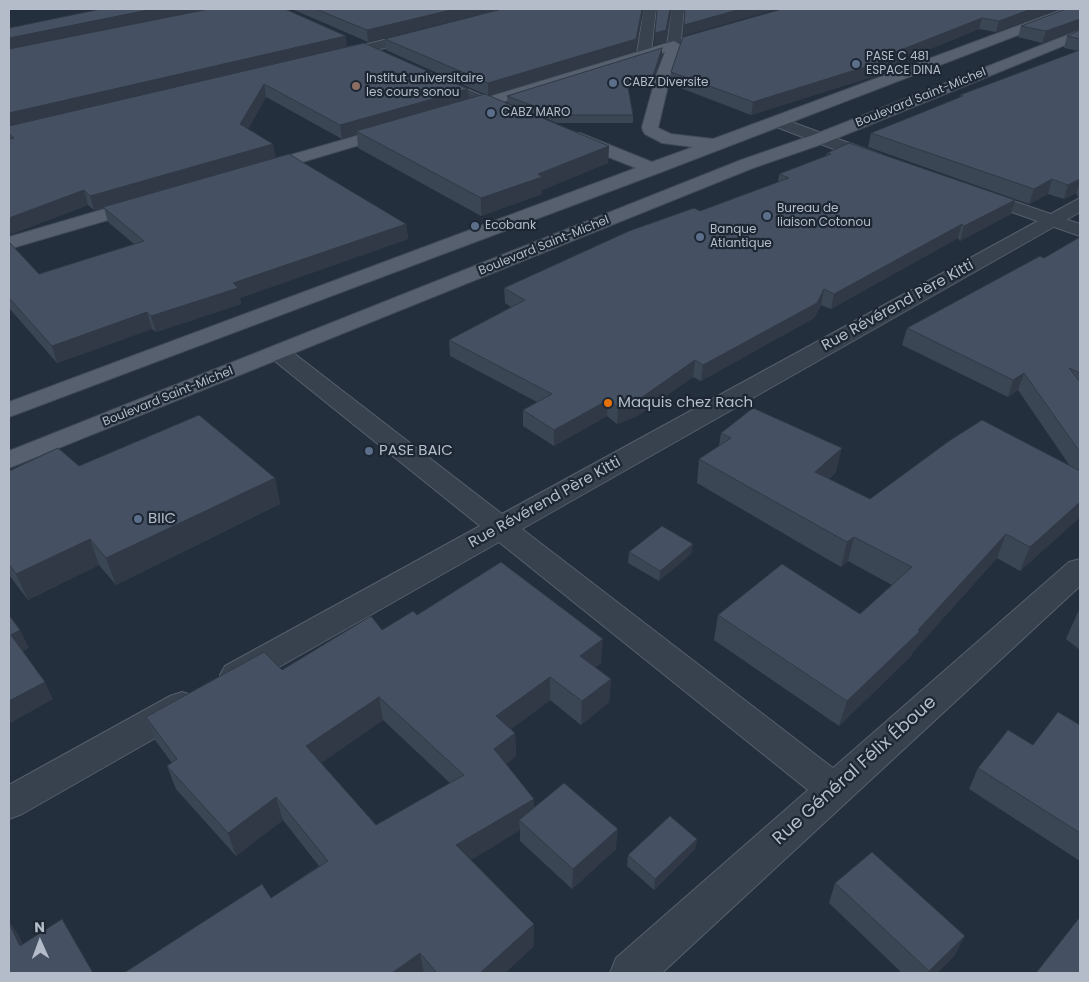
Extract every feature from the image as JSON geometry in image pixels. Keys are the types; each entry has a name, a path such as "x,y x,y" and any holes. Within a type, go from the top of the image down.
{"main road":[{"name":"Boulevard Saint-Michel","path":"9,410 650,167 1074,9"},
{"name":"Boulevard Saint-Michel","path":"9,460 747,164 819,139 1080,34"},
{"path":"448,114 674,45"},
{"path":"674,45 664,73 650,127 651,131 668,139 684,142 717,143"},
{"path":"644,53 664,73"},
{"path":"487,103 514,114"},
{"path":"248,173 410,125"},
{"path":"559,131 650,167 686,169 747,164"},
{"path":"9,243 162,198"}],"street":[{"path":"644,53 650,9"},
{"path":"678,9 674,45 731,28"},
{"path":"318,60 430,32"},
{"path":"348,41 383,56"},
{"path":"418,72 487,103"},
{"path":"775,121 819,139 894,165"},
{"path":"959,188 1080,230"},
{"name":"Rue Révérend Père Kitti","path":"9,803 1080,204"},
{"path":"279,353 834,790"},
{"name":"Rue Général Félix Éboue","path":"631,973 1080,569"}],"building":[{"path":"101,9 153,9 9,38 9,28"},
{"path":"209,9 285,9 346,36 9,113 9,49"},
{"path":"316,9 455,9 367,30"},
{"path":"502,9 642,9 636,39 488,83 385,39"},
{"path":"657,9 670,9 666,30 655,33"},
{"path":"685,9 741,9 684,25"},
{"path":"782,9 1031,9 999,21 982,18 888,55 897,57 753,102 671,72 683,37"},
{"path":"1066,9 1080,9 1080,19 1046,31 1021,26"},
{"path":"1080,30 1080,39 1067,36"},
{"path":"364,43 468,89 340,125 264,84 240,124 273,144 90,196 84,190 9,218 9,139 14,138 9,134 9,126"},
{"path":"662,48 653,76 626,76 633,115 558,115 507,96"},
{"path":"1080,50 1080,179 1068,185 1052,179 1034,189 871,133 963,96 960,95"},
{"path":"485,94 609,146 538,174 542,177 481,198 356,131"},
{"path":"849,143 1015,200 964,226 962,224 834,294 824,289 817,303 703,365 695,360 638,400 618,408 608,400 554,430 523,410 552,394 449,340 525,300 504,288 629,231 694,208 700,211 789,178 779,174 831,154 827,153"},
{"path":"289,154 406,224 233,283 238,288 151,316 147,312 52,346 9,298 9,242 39,274 144,241 103,207"},
{"path":"1080,237 1080,373 1069,368 1080,382 1080,452 1024,373 1013,380 907,328 1040,256 1044,258"},
{"path":"753,408 842,448 815,472 870,499 949,441 982,420 1080,471 1080,502 1030,547 1006,534 918,630 920,631 847,701 718,615 782,564 860,614 912,567 854,537 847,542 699,459 731,438 721,433"},
{"path":"199,415 275,478 106,558 90,539 16,574 9,564 9,471 58,448 79,466"},
{"path":"662,526 693,544 660,571 629,552"},
{"path":"501,562 603,639 580,656 611,679 582,701 550,677 496,716 515,733 494,749 534,799 456,845 534,924 480,973 437,973 420,953 392,973 124,973 262,884 271,898 328,861 276,797 228,833 167,766 177,759 146,717 264,652 282,670 371,616 382,630 413,611 417,615","holes":["379,697 464,775 376,825 306,746"]},
{"path":"9,615 20,630 11,635 45,682 9,701"},
{"path":"1058,712 1080,725 1080,833 978,768 1008,730 1033,745"},
{"path":"564,783 618,829 573,869 519,820"},
{"path":"670,816 697,839 655,879 628,855"},
{"path":"872,852 965,936 929,971 835,883"},
{"path":"1080,917 1080,973 1036,973"},
{"path":"62,919 93,973 9,973 9,923 20,946"}],"place":[{"name":"PASE C 481 ESPACE DINA","path":"856,64"},
{"name":"CABZ Diversite","path":"613,83"},
{"name":"Institut universitaire les cours sonou","path":"356,86"},
{"name":"CABZ MARO","path":"491,113"},
{"name":"Bureau de liaison Cotonou","path":"767,216"},
{"name":"Ecobank","path":"475,226"},
{"name":"Banque Atlantique","path":"700,237"},
{"name":"Maquis chez Rach","path":"608,403"},
{"name":"PASE BAIC","path":"369,451"},
{"name":"BIIC","path":"138,519"}]}
